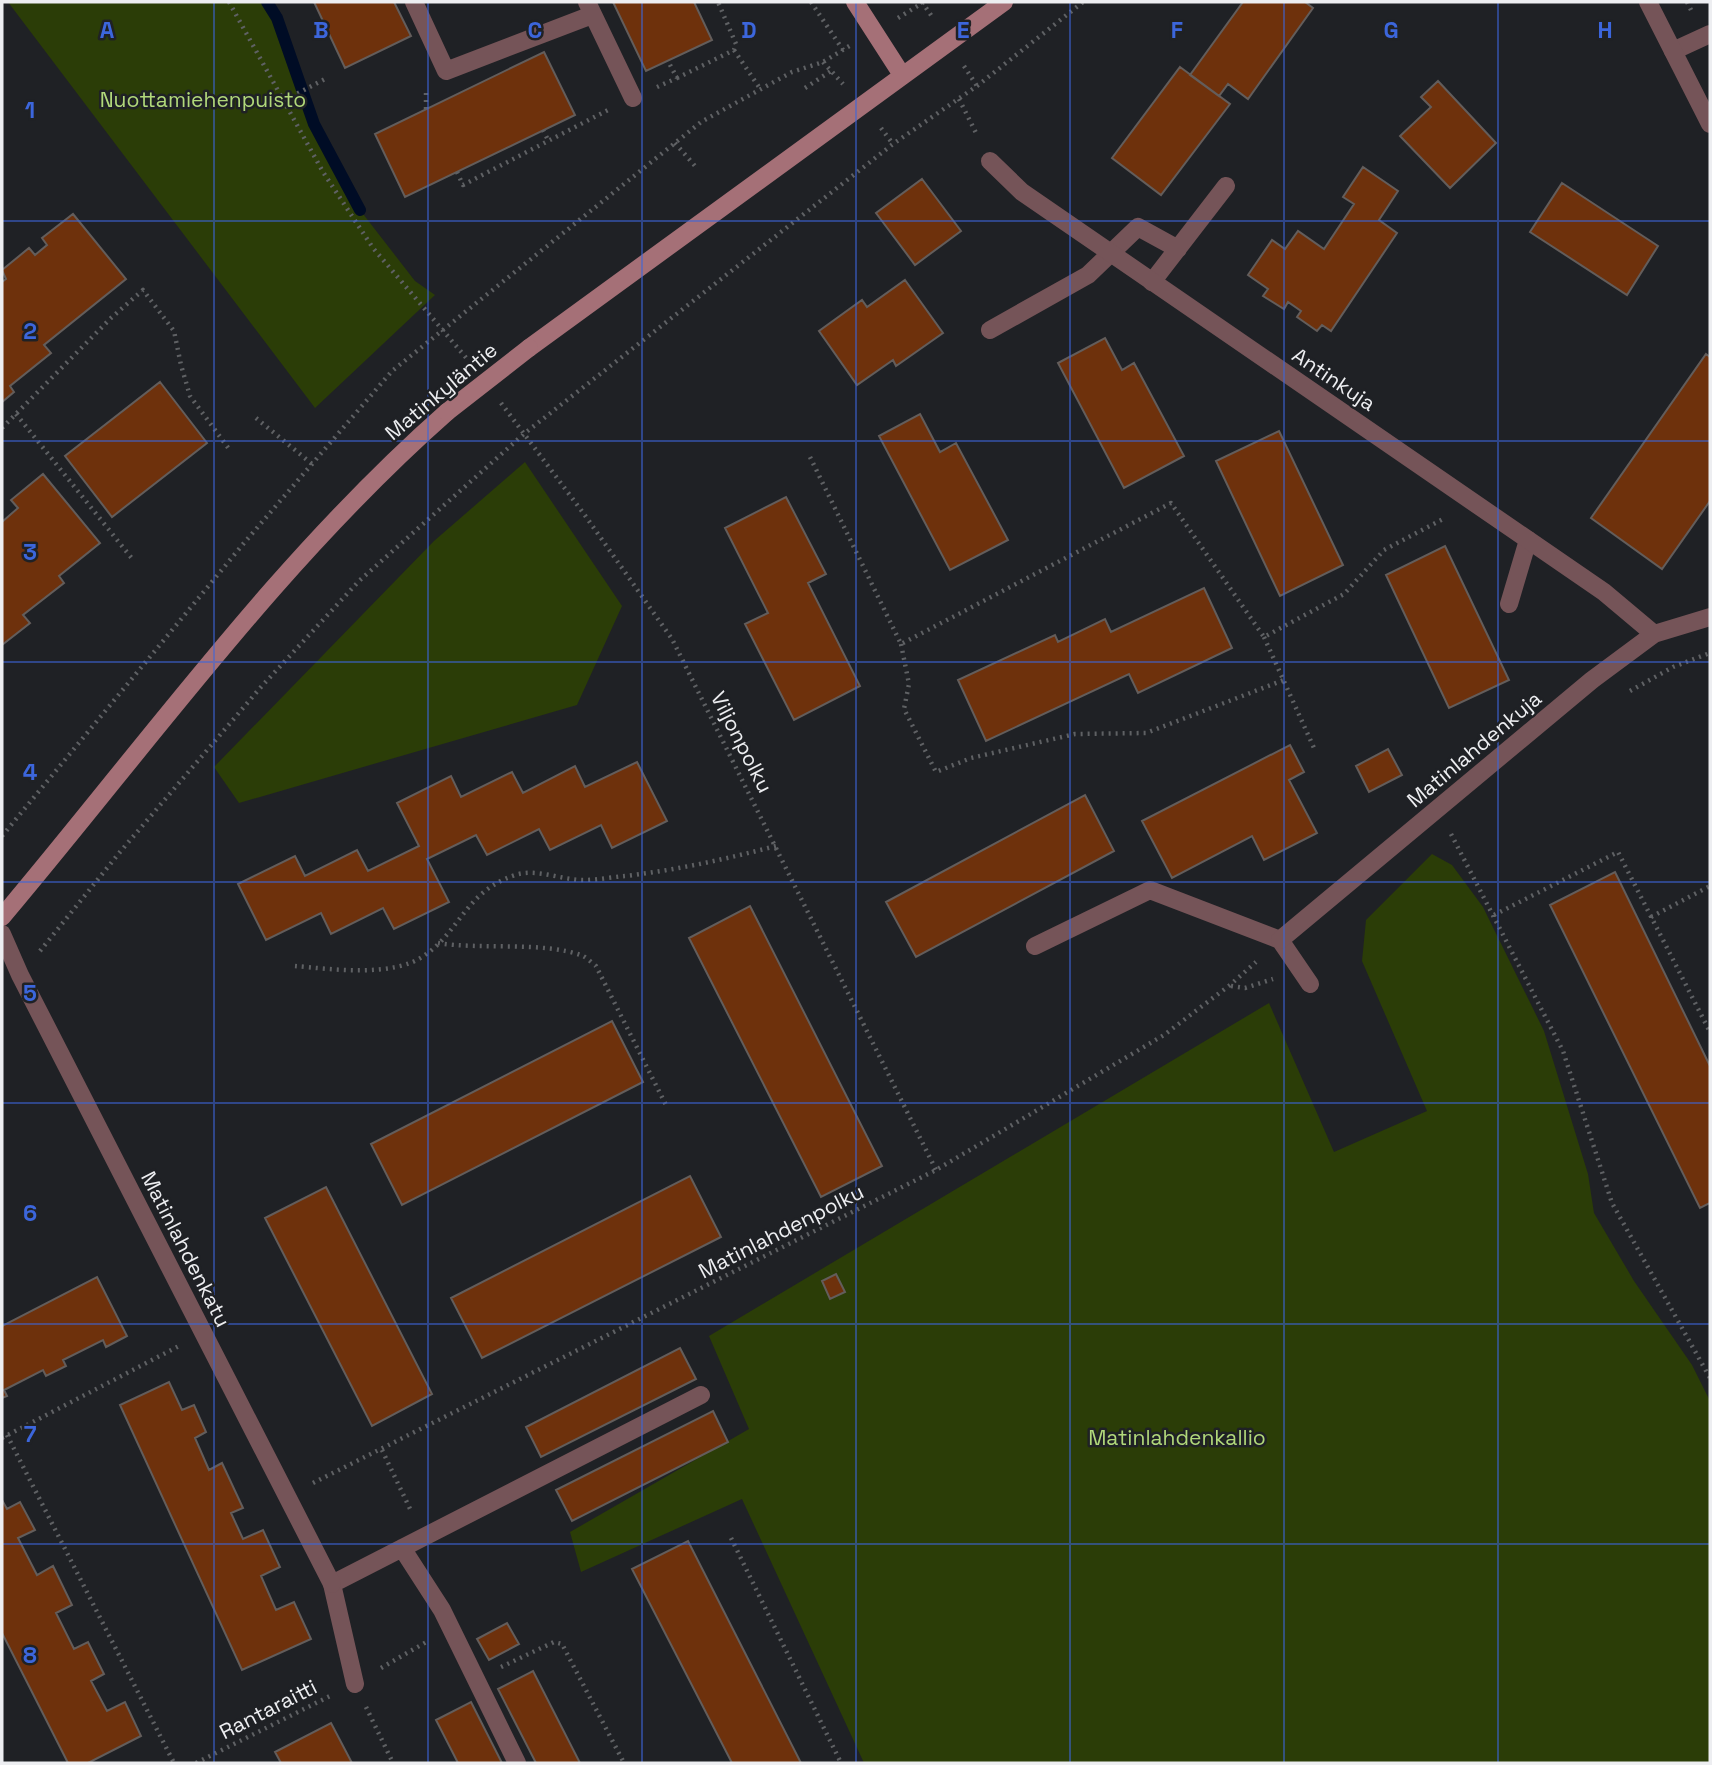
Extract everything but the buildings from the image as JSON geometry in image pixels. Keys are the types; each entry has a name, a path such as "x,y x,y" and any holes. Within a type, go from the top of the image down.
{"main road":[{"path":"855,2 902,75"},
{"name":"Matinkyläntie","path":"2,917 220,649 288,571 397,457 447,412 529,348 1004,2"}],"street":[{"path":"414,2 446,71 590,8 633,98"},
{"path":"1648,2 1710,124"},
{"path":"1673,51 1710,34"},
{"name":"Antinkuja","path":"990,161 1022,192 1604,592 1654,634"},
{"path":"1152,282 1226,186"},
{"path":"990,330 1088,275 1138,227 1178,249"},
{"path":"1509,604 1528,540"},
{"name":"Matinlahdenkuja","path":"1280,940 1592,680 1654,634 1710,617"},
{"path":"1035,946 1150,890 1280,940 1310,984"},
{"name":"Matinlahdenkatu","path":"2,934 20,975 332,1584 355,1684"},
{"path":"332,1584 701,1395"},
{"path":"402,1548 442,1610 517,1763"}],"path":[{"path":"229,2 323,172 373,248 475,370"},
{"path":"457,172 463,185 548,140 734,50 736,44 718,2"},
{"path":"811,2 843,50"},
{"path":"2,836 244,543 392,372 701,122 792,72 823,62 923,2"},
{"path":"20,975 208,749 359,581 525,433 893,144 959,99 1083,2"},
{"path":"734,50 761,90"},
{"path":"668,61 677,78"},
{"path":"805,88 831,71"},
{"path":"285,100 327,78"},
{"path":"959,99 990,161"},
{"path":"543,130 548,140"},
{"path":"675,143 695,166"},
{"path":"2,428 111,318 143,290 174,331 190,396 229,449"},
{"name":"Viljonpolku","path":"500,401 672,639 936,1170"},
{"path":"16,414 134,561"},
{"path":"256,418 312,464"},
{"path":"810,457 901,644 909,684 904,709 936,772 971,758 1075,734 1146,733 1284,680"},
{"path":"1264,637 1345,594 1384,550 1474,502"},
{"path":"901,644 1171,503 1264,637 1314,748"},
{"path":"1438,808 1563,1051 1612,1203 1710,1378"},
{"path":"295,966 342,970 408,964 426,955 486,888 517,874 583,880 634,875 673,870 776,846"},
{"path":"1494,915 1618,852 1710,1032"},
{"path":"1651,917 1710,886"},
{"name":"Matinlahdenpolku","path":"288,1496 936,1170 1164,1035 1230,985 1280,940"},
{"path":"437,943 547,949 584,956 596,966 666,1105"},
{"path":"174,1763 4,1436 186,1343"},
{"path":"731,1538 841,1763"},
{"path":"475,1679 554,1642 562,1644 624,1763"},
{"path":"355,1684 393,1763"},
{"name":"Rantaraitti","path":"197,1763 355,1684"}],"green space":[{"name":"Nuottamiehenpuisto","path":"8,2 271,2 314,124 360,210 415,281 435,295 315,408"},
{"path":"525,462 622,606 577,705 239,803 214,767 434,541"},
{"name":"Matinlahdenkallio","path":"1432,854 1452,865 1483,907 1544,1031 1588,1174 1594,1213 1634,1281 1692,1365 1710,1401 1710,1763 864,1763 742,1499 581,1572 570,1532 749,1429 709,1336 1269,1003 1334,1152 1427,1111 1362,961 1366,920"}],"waterway":[{"path":"267,2 277,18 314,124 360,210"}]}
